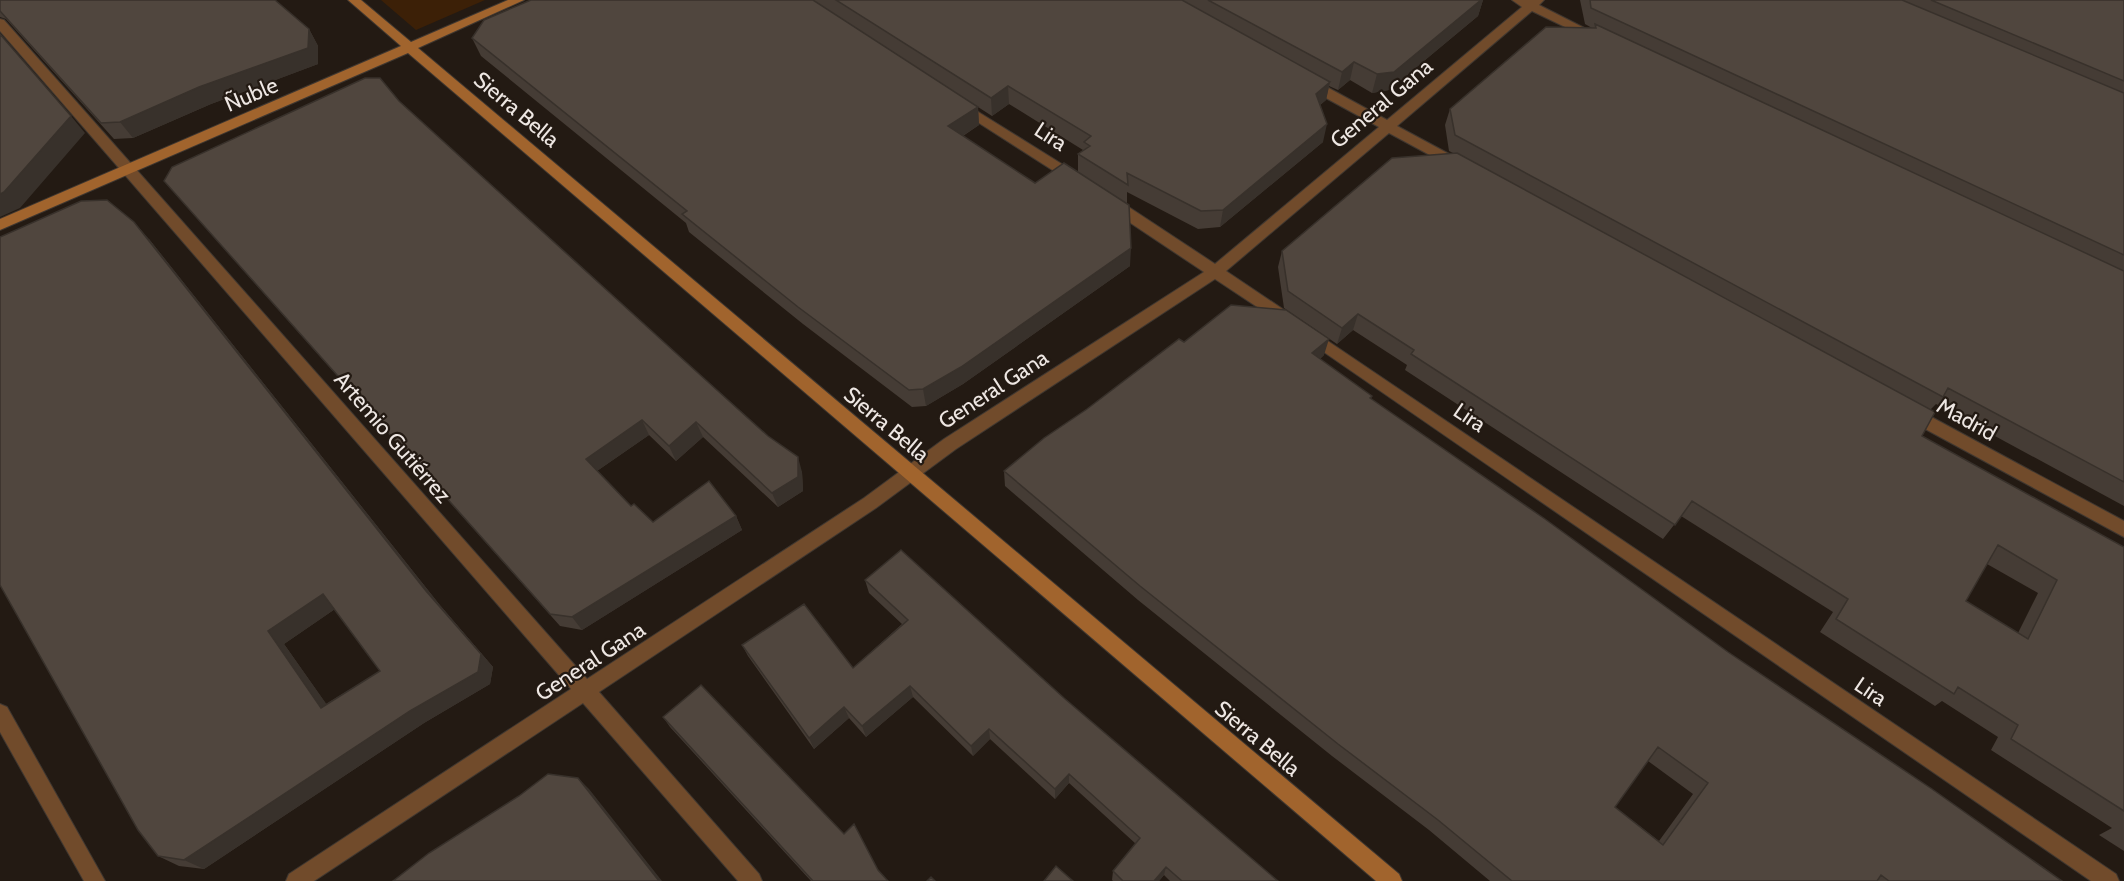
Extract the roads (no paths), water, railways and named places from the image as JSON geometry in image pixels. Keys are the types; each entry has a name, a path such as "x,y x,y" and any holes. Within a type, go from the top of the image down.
{"main road":[{"name":"Sierra Bella","path":"354,0 1392,881"},
{"name":"Ñuble","path":"0,225 518,0"}],"street":[{"path":"1529,2 1607,42"},
{"name":"General Gana","path":"296,881 860,510 950,444 1216,271 1389,126 1529,2"},
{"name":"Artemio Gutiérrez","path":"0,23 752,881"},
{"path":"1294,75 1476,174"},
{"name":"Lira","path":"950,98 1216,271 2109,881"},
{"name":"Madrid","path":"1894,403 2124,530"},
{"path":"0,713 95,881"}]}
